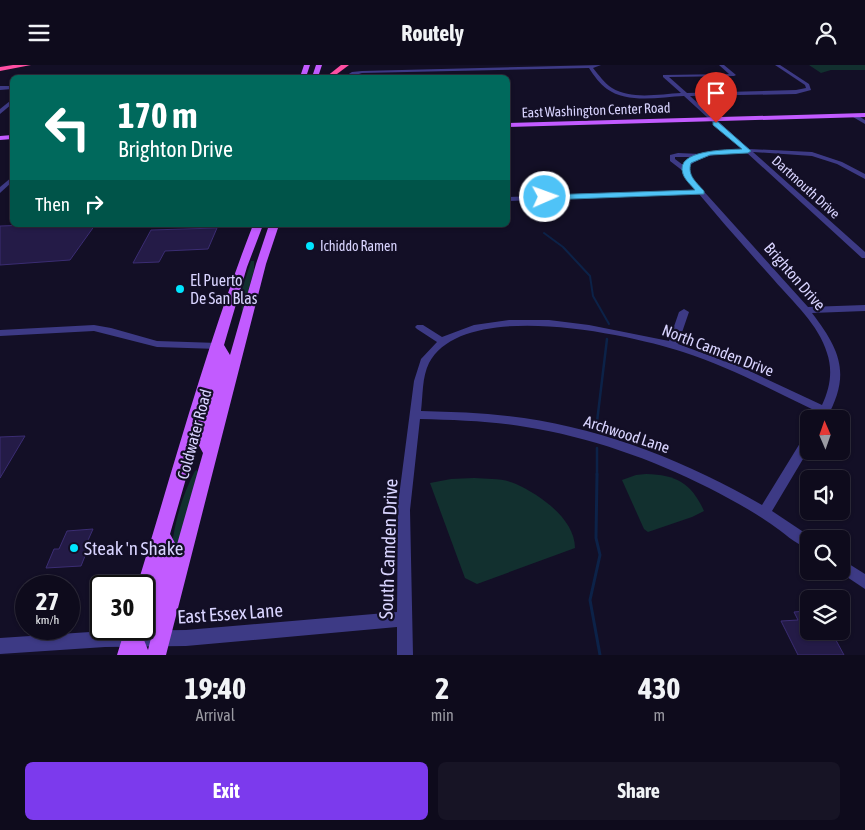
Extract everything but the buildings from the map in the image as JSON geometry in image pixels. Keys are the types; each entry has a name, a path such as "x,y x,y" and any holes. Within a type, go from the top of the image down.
{"highway":[{"path":"0,69 28,65"},
{"path":"332,75 346,65"}],"main road":[{"name":"East Washington Center Road","path":"510,125 865,115"},
{"name":"Coldwater Road","path":"149,575 233,295 257,227"},
{"path":"267,227 266,234 270,237"},
{"name":"Coldwater Road","path":"158,646 239,345 273,227"},
{"path":"233,295 238,299 239,317 235,336 239,345"},
{"path":"218,346 224,353 216,392 216,414 219,419"},
{"path":"202,403 208,406 204,442 210,453"},
{"path":"158,646 154,623 163,587 167,543 161,534"}],"street":[{"path":"350,75 362,72 590,67 599,65"},
{"name":"Dartmouth Drive","path":"721,65 734,75 665,76 865,256"},
{"path":"590,67 606,87 619,93 641,96 796,93 809,89 807,83 777,65"},
{"path":"855,115 865,122"},
{"name":"Brighton Drive","path":"826,410 832,399 836,381 835,363 828,344 804,310 687,176 685,169 672,160 672,157 678,155 748,151 798,152 842,163 865,177"},
{"path":"685,169 688,162 701,155"},
{"path":"0,191 10,181"},
{"path":"510,199 701,192"},
{"path":"804,310 865,308"},
{"path":"672,346 684,312"},
{"name":"North Camden Drive","path":"416,415 418,384 426,359 442,341 466,330 496,323 539,323 586,327 636,336 672,346 740,371 814,410"},
{"path":"420,327 442,341"},
{"path":"0,333 94,328 157,344 218,346"},
{"name":"Archwood Lane","path":"416,415 464,417 539,425 627,449 701,479 764,513 800,537"},
{"name":"South Camden Drive","path":"405,655 404,505 416,415"},
{"path":"764,513 800,453"},
{"path":"850,571 865,582"},
{"name":"East Essex Lane","path":"0,646 133,644 158,646 186,638 404,619"}],"green space":[{"path":"809,65 865,65 865,70 831,70 821,73"},
{"path":"251,261 254,261 254,270 242,313 241,293"},
{"path":"197,470 171,572 168,572 180,508 189,484"},
{"path":"646,474 666,476 682,482 694,494 704,511 648,532 644,529 622,480"},
{"path":"451,479 495,479 516,484 545,501 563,518 569,527 575,548 477,584 465,578 430,483"}],"waterway":[{"path":"544,233 563,247 590,276 593,296 609,324"},
{"path":"596,430 607,339"},
{"path":"597,448 597,474"},
{"path":"597,474 596,538 600,555 590,600 600,655"}],"place":[{"name":"Ichiddo Ramen","path":"310,246"},
{"name":"El Puerto De San Blas","path":"180,289"},
{"name":"Steak 'n Shake","path":"74,548"}],"route":[{"path":"545,197 701,192 687,176 685,169 691,159 710,153 748,151 716,123"}]}
